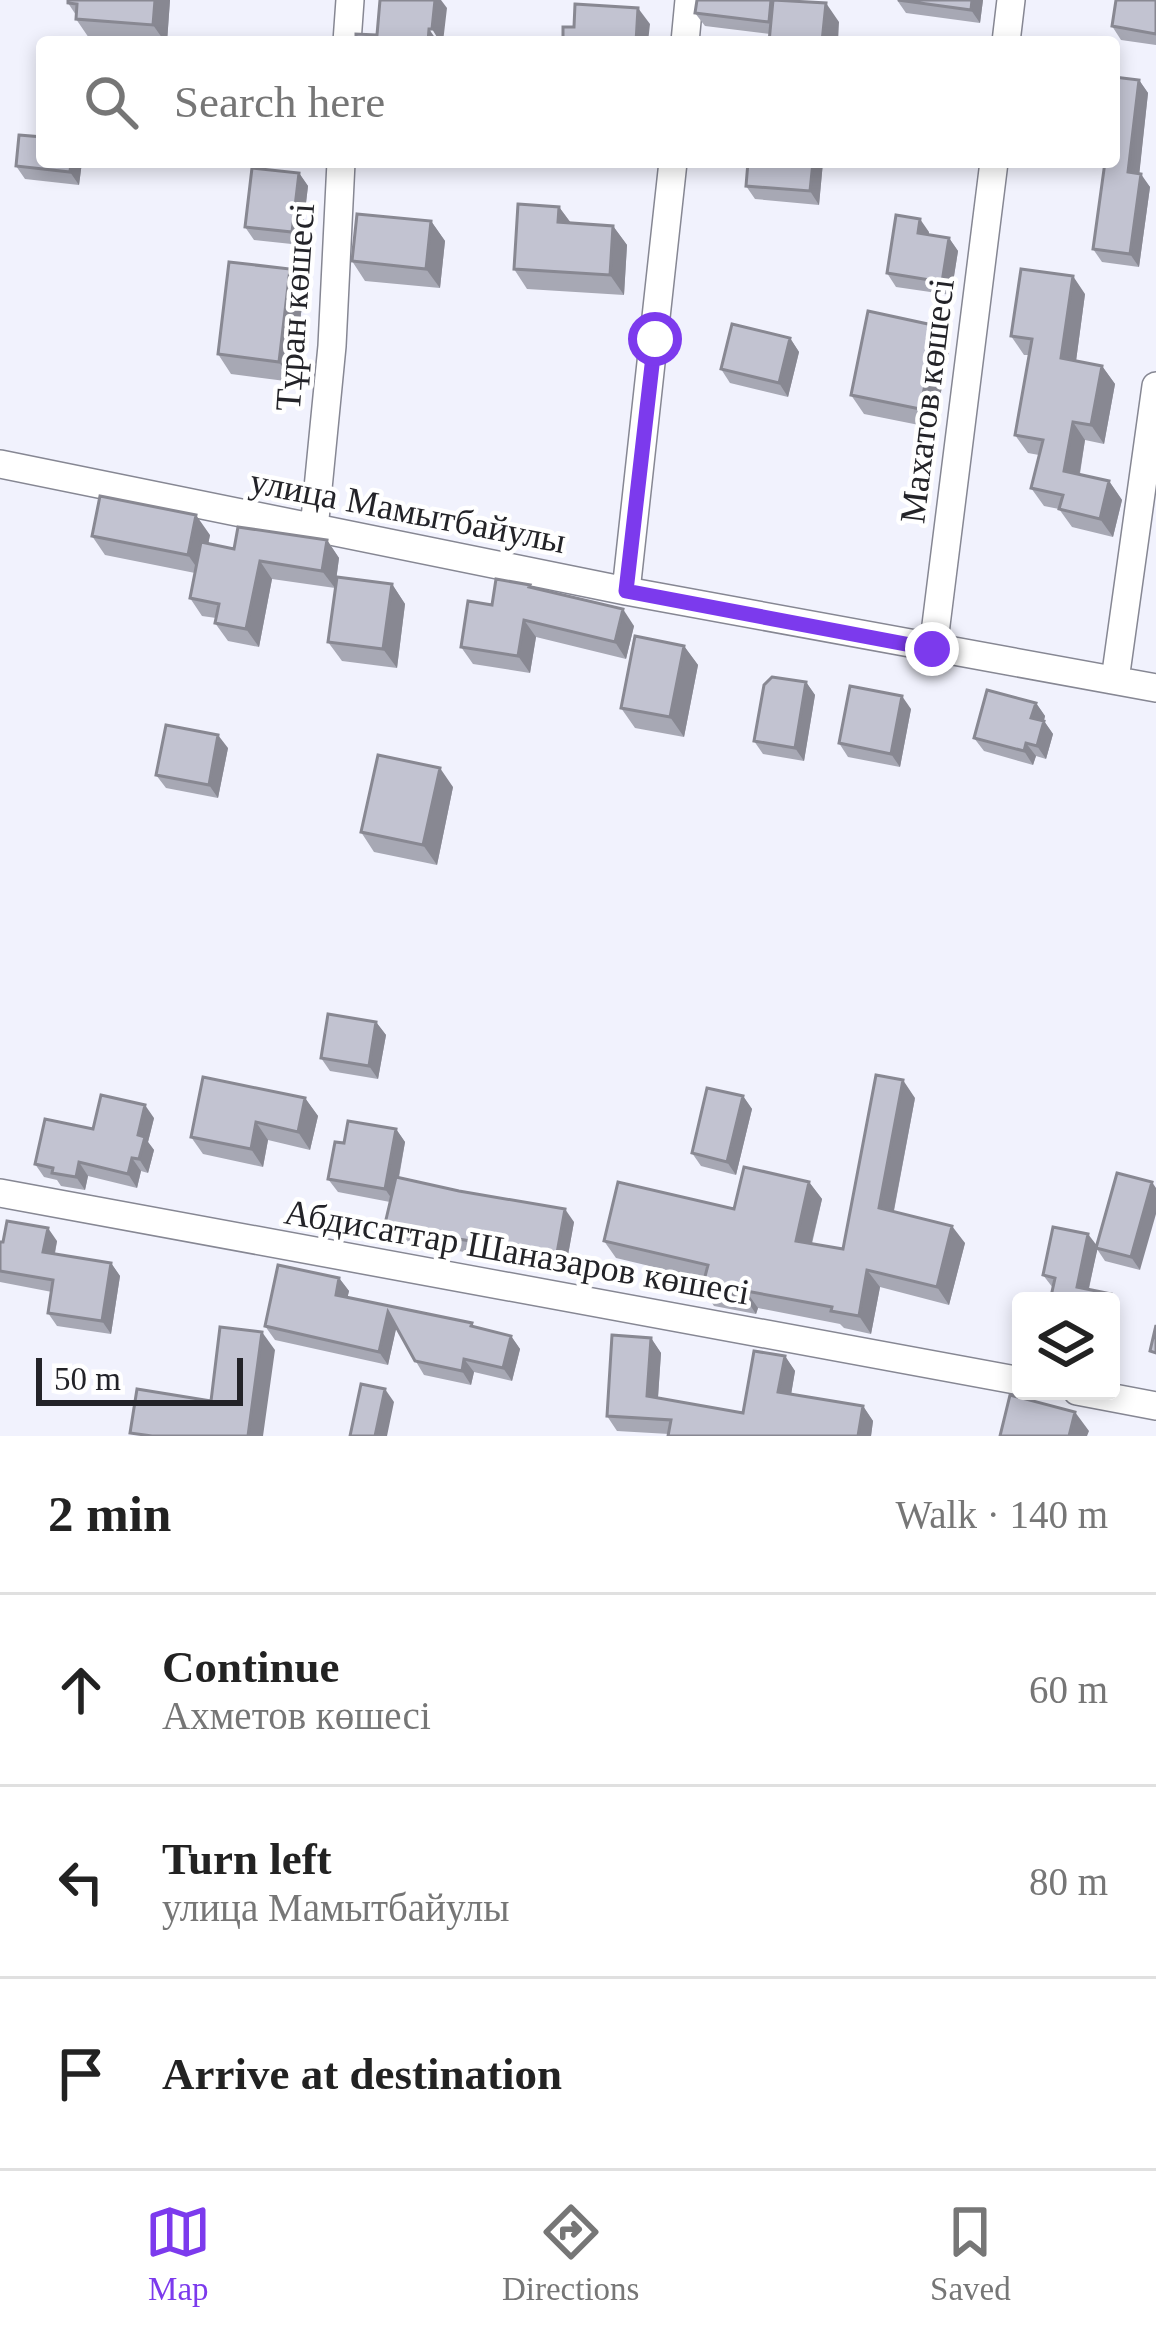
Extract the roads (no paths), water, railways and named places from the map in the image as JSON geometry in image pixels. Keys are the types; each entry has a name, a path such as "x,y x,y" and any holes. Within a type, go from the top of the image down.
{"street":[{"path":"347,36 350,0"},
{"path":"686,36 689,0"},
{"path":"1007,36 1011,0"},
{"name":"Тұран көшесі","path":"314,529 332,346 341,168"},
{"path":"626,591 672,168"},
{"name":"Махатов көшесі","path":"932,649 993,168"},
{"path":"1114,680 1156,386"},
{"name":"улица Мамытбайулы","path":"0,464 626,591 1156,688"},
{"name":"Абдисаттар Шаназаров көшесі","path":"0,1193 1012,1379"},
{"path":"1120,1399 1156,1406"}]}
